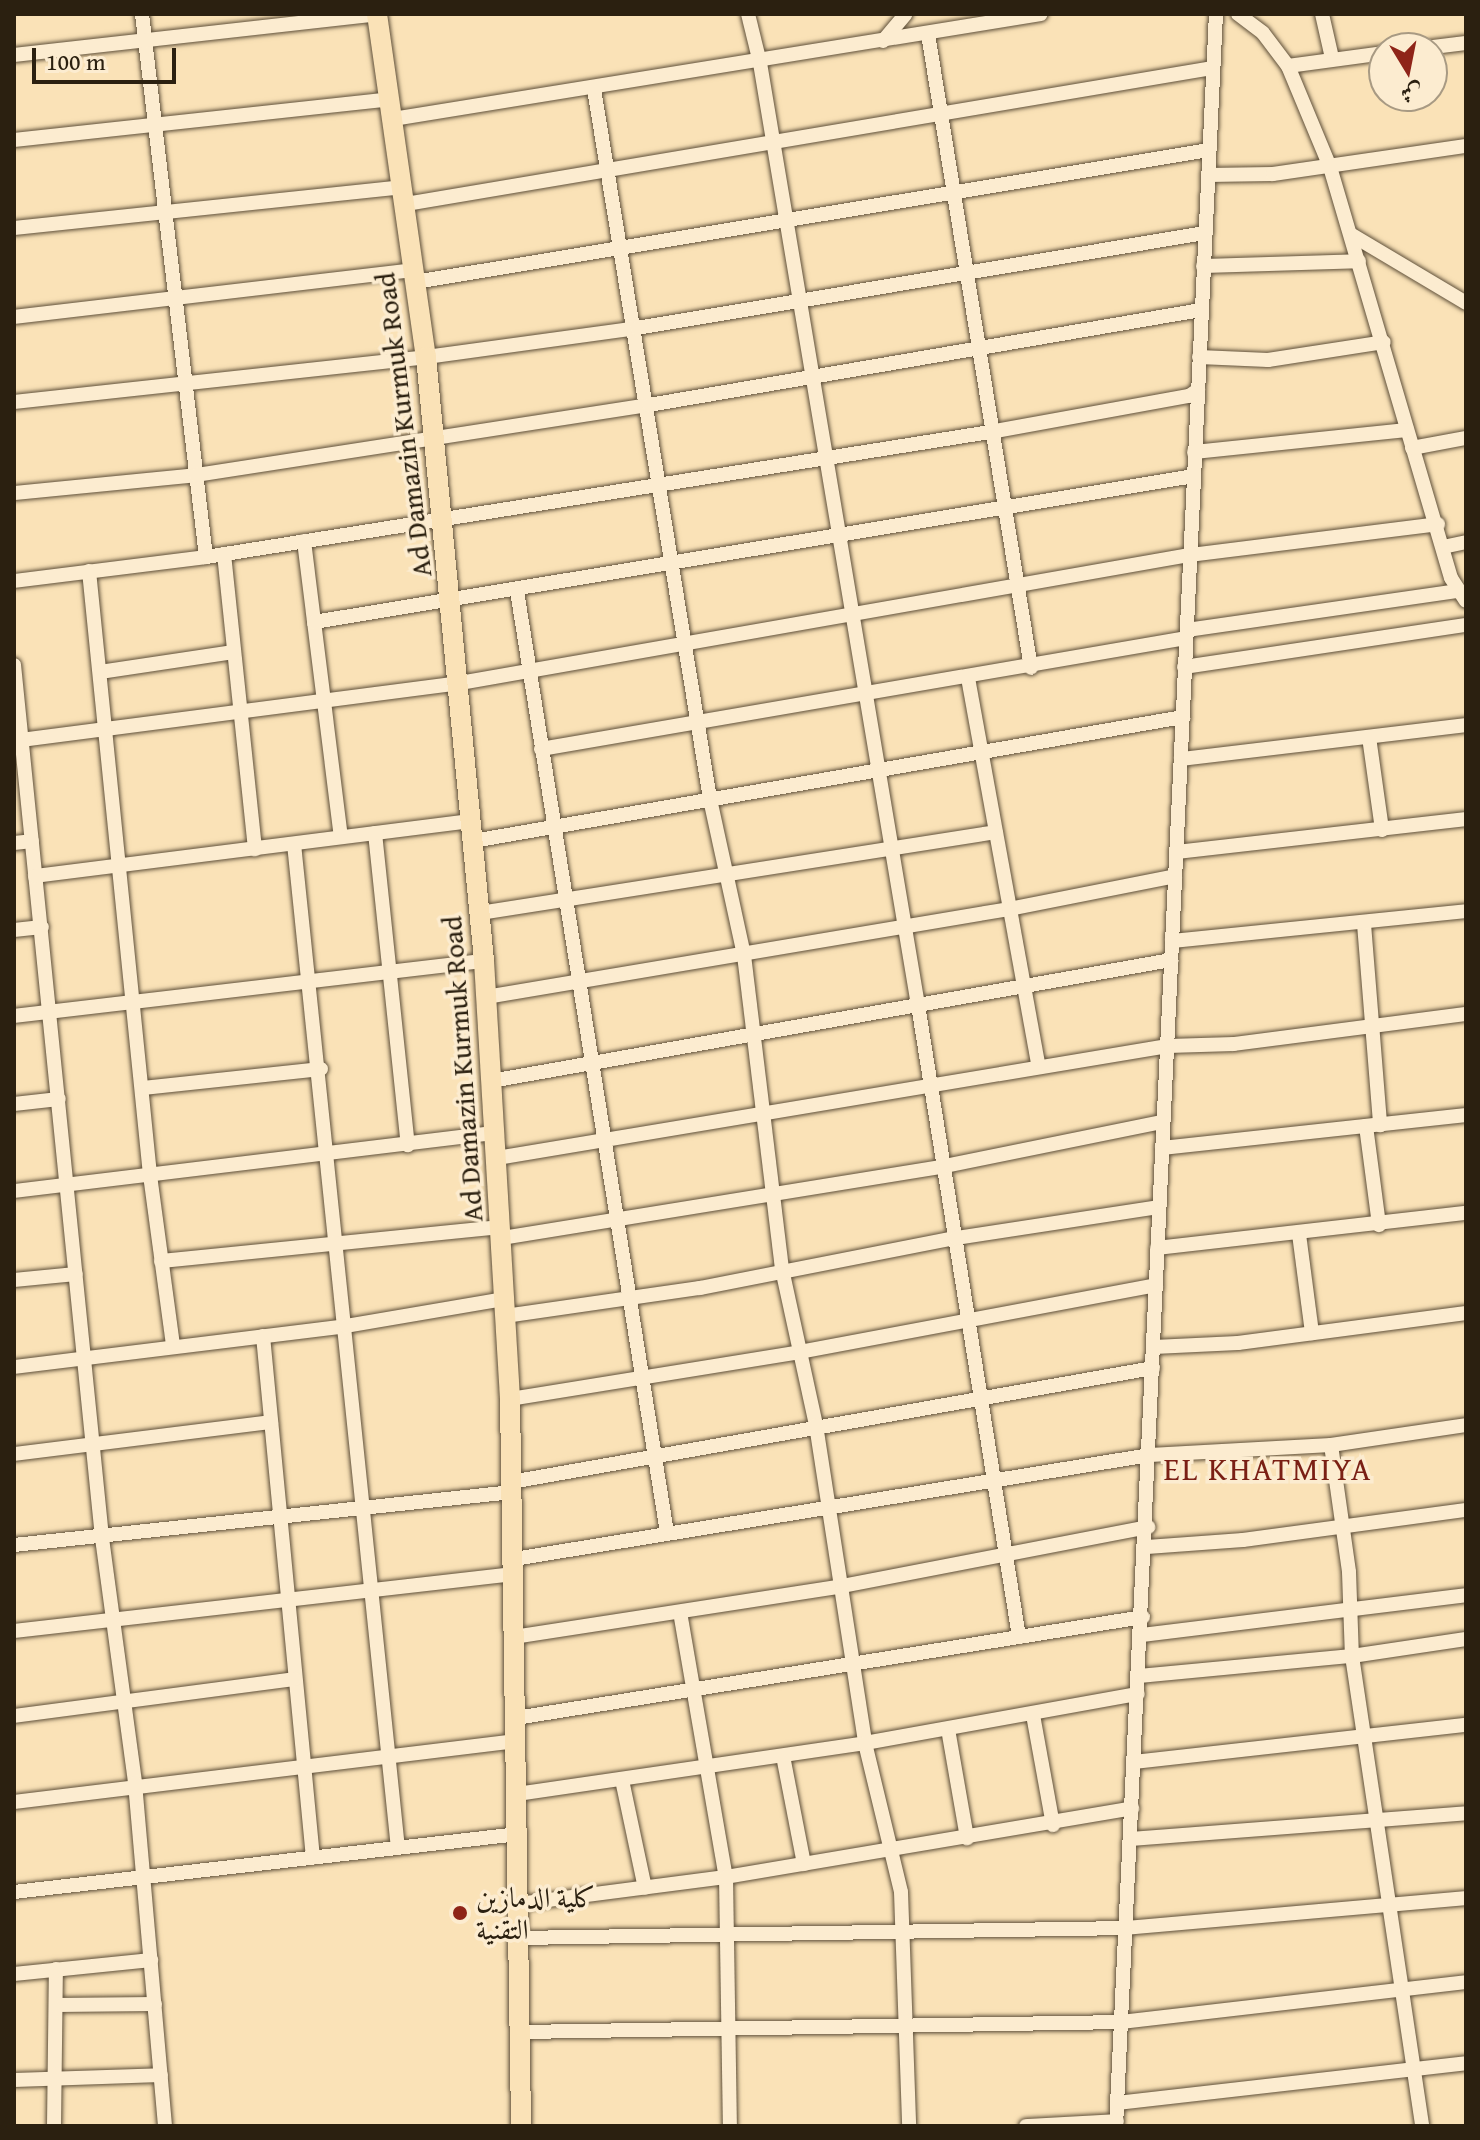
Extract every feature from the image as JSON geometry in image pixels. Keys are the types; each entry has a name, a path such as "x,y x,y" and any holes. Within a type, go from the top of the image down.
{"highway":[{"name":"Ad Damazin Kurmuk Road","path":"377,14 426,357 460,683 484,961 510,1399 521,2126"}],"street":[{"path":"142,14 206,557"},
{"path":"14,55 377,14"},
{"path":"748,14 760,63 853,614 996,1479 1019,1637"},
{"path":"883,41 906,14"},
{"path":"14,140 154,124 392,109 594,89 1041,14"},
{"path":"1026,2126 1116,2124 1148,1527 1158,1207 1216,14"},
{"path":"541,749 1031,668 1186,634 1462,596 1412,448 1384,342 1330,167 1288,66 1263,33 1238,14"},
{"path":"1322,14 1332,58"},
{"path":"928,34 1031,668"},
{"path":"1288,66 1368,55"},
{"path":"14,228 405,195 609,171 942,117 1212,68"},
{"path":"594,89 637,328 710,799 744,955 757,1035 782,1269 816,1425 865,1743 906,1934 909,2126"},
{"path":"1208,175 1330,167 1466,146"},
{"path":"14,317 415,276 623,249 1209,150"},
{"path":"14,402 426,357 637,328 1205,233"},
{"path":"1352,235 1466,303"},
{"path":"1203,266 1359,261"},
{"path":"14,493 196,475 980,353 1201,310"},
{"path":"1199,357 1268,360 1384,342"},
{"path":"14,581 206,557 993,432 1189,396 1198,390"},
{"path":"1194,452 1407,430"},
{"path":"1412,448 1466,438"},
{"path":"314,622 674,566 1194,476"},
{"path":"19,749 106,729 460,683 1190,555 1438,524"},
{"path":"304,541 341,837"},
{"path":"1443,547 1466,542"},
{"path":"224,554 255,849"},
{"path":"89,571 150,1175 173,1346"},
{"path":"517,591 589,1061 633,1298 667,1533"},
{"path":"1184,667 1466,625"},
{"path":"100,672 234,652"},
{"path":"14,666 19,749 52,1012 102,1538 116,1620 123,1703 135,1783 165,2126"},
{"path":"968,678 1039,1067"},
{"path":"35,876 375,833 554,827 982,755 1183,717"},
{"path":"1181,759 1466,725"},
{"path":"1369,737 1382,830"},
{"path":"1177,852 1466,819"},
{"path":"480,913 996,832"},
{"path":"375,833 408,1145"},
{"path":"14,843 32,841"},
{"path":"294,844 330,1154 372,1591 392,1758 398,1848"},
{"path":"486,997 905,928 1175,876"},
{"path":"1172,941 1364,924 1466,911"},
{"path":"1364,924 1372,1026 1373,1125 1379,1225"},
{"path":"14,930 42,927"},
{"path":"491,1081 589,1061 757,1035 1171,960"},
{"path":"14,1016 484,961"},
{"path":"497,1158 1168,1046 1202,1047 1466,1014"},
{"path":"143,1088 321,1069"},
{"path":"14,1104 59,1099"},
{"path":"1162,1148 1466,1115"},
{"path":"161,1261 501,1233 617,1219 945,1166 1162,1122"},
{"path":"14,1191 495,1133"},
{"path":"14,1367 504,1308 633,1298 956,1238 1158,1207"},
{"path":"1157,1248 1466,1213"},
{"path":"1299,1234 1312,1333"},
{"path":"14,1280 76,1274"},
{"path":"510,1399 799,1352 1156,1285"},
{"path":"1154,1347 1312,1333 1466,1313"},
{"path":"263,1336 313,1858"},
{"path":"14,1545 102,1538 512,1487 816,1425 1153,1368"},
{"path":"14,1454 271,1422"},
{"path":"14,1631 372,1591 514,1566 667,1533 1150,1455 1331,1445 1466,1425"},
{"path":"1331,1445 1350,1608 1352,1656 1381,1822 1422,2126"},
{"path":"1147,1547 1341,1528 1466,1510"},
{"path":"514,1637 842,1586 1007,1557 1148,1527"},
{"path":"1142,1635 1466,1595"},
{"path":"680,1612 726,1877 730,2126"},
{"path":"516,1718 1143,1617"},
{"path":"1139,1676 1352,1656 1466,1639"},
{"path":"14,1716 295,1679"},
{"path":"517,1794 865,1743 1138,1694"},
{"path":"1033,1715 1053,1825"},
{"path":"1134,1762 1466,1725"},
{"path":"948,1729 967,1838"},
{"path":"14,1802 135,1783 392,1758 516,1741"},
{"path":"783,1756 804,1864"},
{"path":"622,1780 645,1888"},
{"path":"518,1904 726,1877 1053,1825 1132,1808"},
{"path":"1131,1839 1466,1813"},
{"path":"14,1892 518,1834"},
{"path":"518,1938 1125,1928 1466,1898"},
{"path":"14,1974 151,1960"},
{"path":"54,2126 56,1969"},
{"path":"521,2032 1121,2022 1466,1982"},
{"path":"56,2005 155,2004"},
{"path":"1117,2103 1466,2063"},
{"path":"14,2080 161,2075"}],"place":[{"name":"كلية الدمازين التقنية","path":"460,1913"}],"district":[{"name":"EL KHATMIYA","path":"1268,1469"}]}
